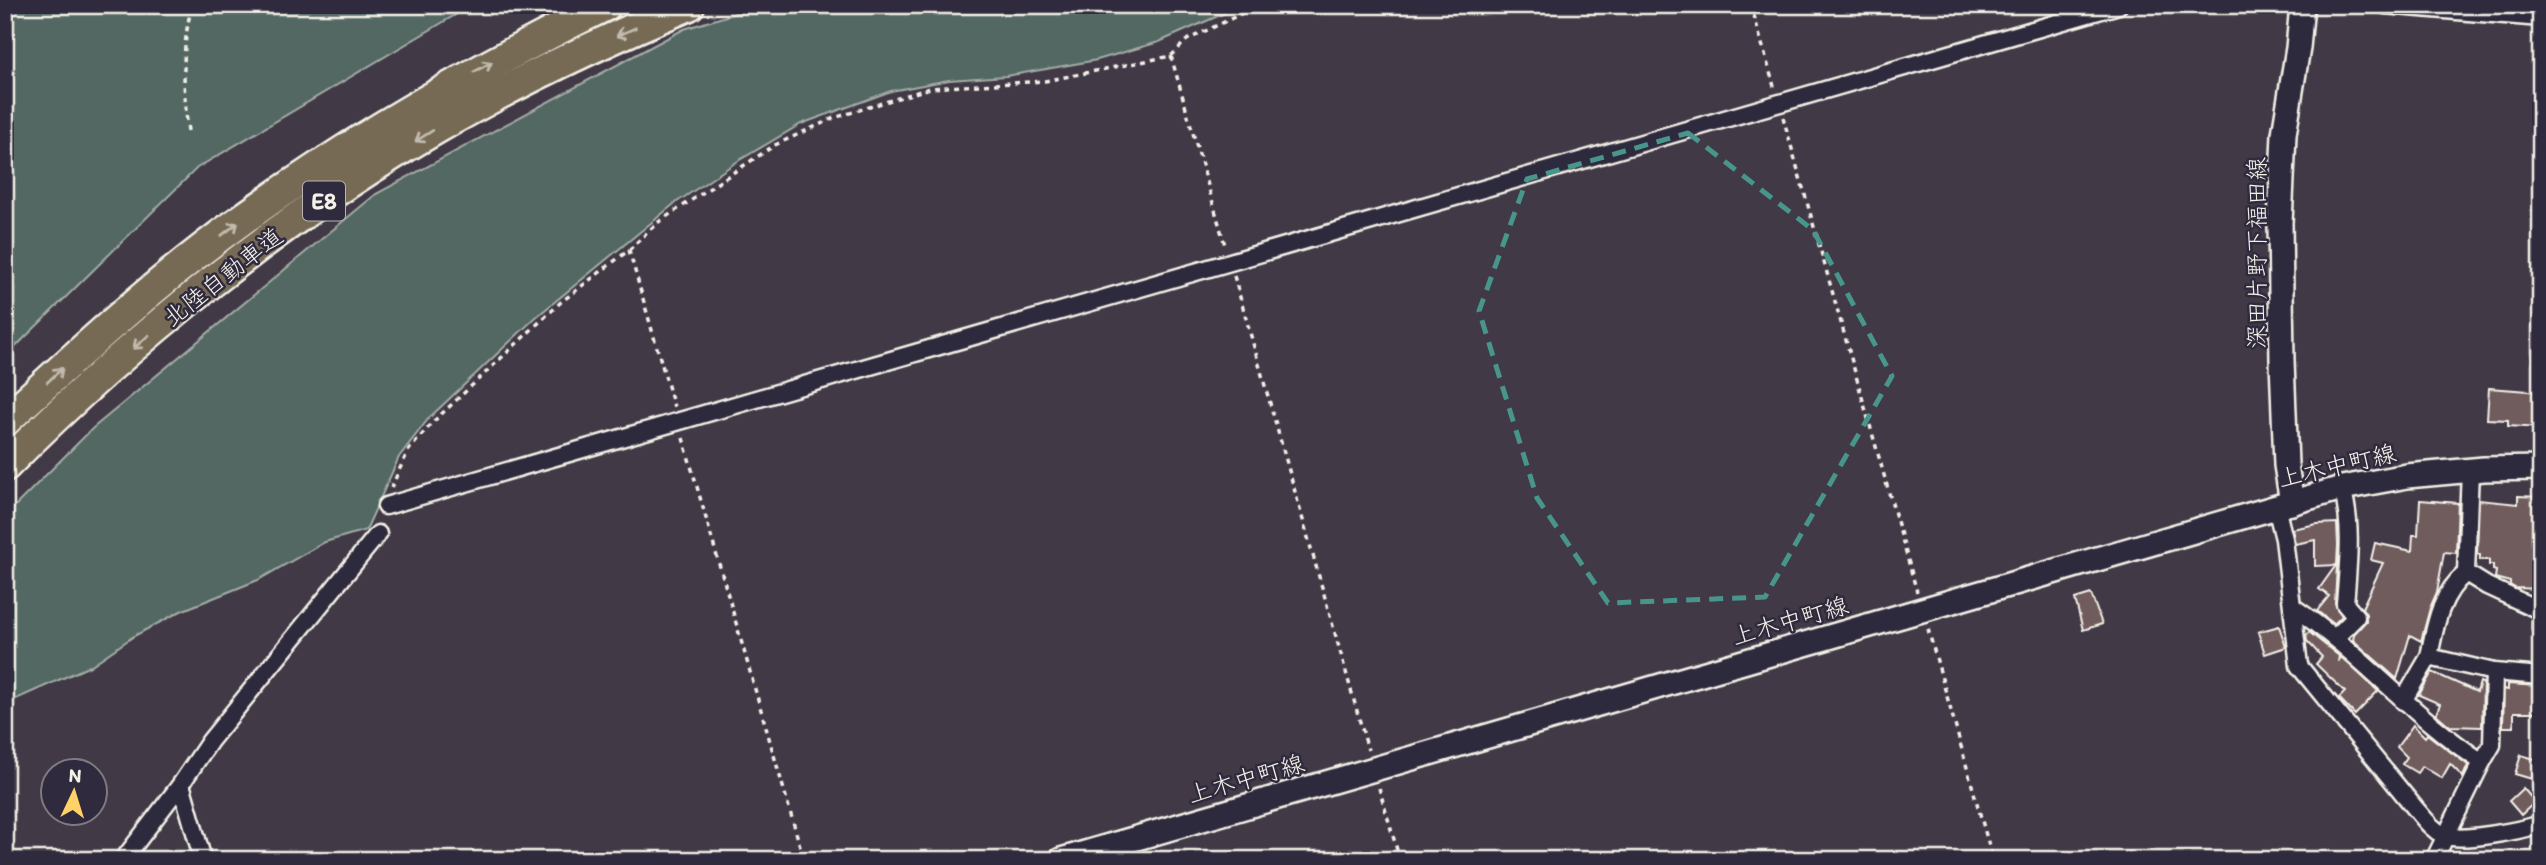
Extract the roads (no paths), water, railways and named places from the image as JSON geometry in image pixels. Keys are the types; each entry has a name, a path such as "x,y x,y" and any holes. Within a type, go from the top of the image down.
{"highway":[{"name":"北陸自動車道","path":"5,421 79,352 161,284 238,223 329,159 500,58 606,5"},
{"name":"北陸自動車道","path":"5,466 98,379 178,310 263,244 348,184 435,129 528,78 689,5"}],"main road":[{"name":"深田片野下福田線","path":"2284,505 2287,465 2280,222 2284,134 2302,5"},
{"name":"上木中町線","path":"1061,860 2342,488 2407,475 2541,468"}],"street":[{"path":"386,506 2119,5"},
{"path":"2384,5 2541,18"},
{"path":"2403,701 2429,657 2445,596 2466,573 2470,470"},
{"path":"2335,638 2356,617 2345,604 2349,551 2347,507 2342,488"},
{"path":"2284,505 2284,539 2299,666 2430,824 2445,836 2493,835 2541,824"},
{"path":"123,860 223,723 379,534"},
{"path":"2466,573 2487,586 2541,611 2541,629"},
{"path":"2293,607 2335,638 2403,701 2459,747 2482,762"},
{"path":"2429,657 2494,672 2541,676"},
{"path":"2434,860 2493,745 2494,672"},
{"path":"181,784 203,860"}]}
